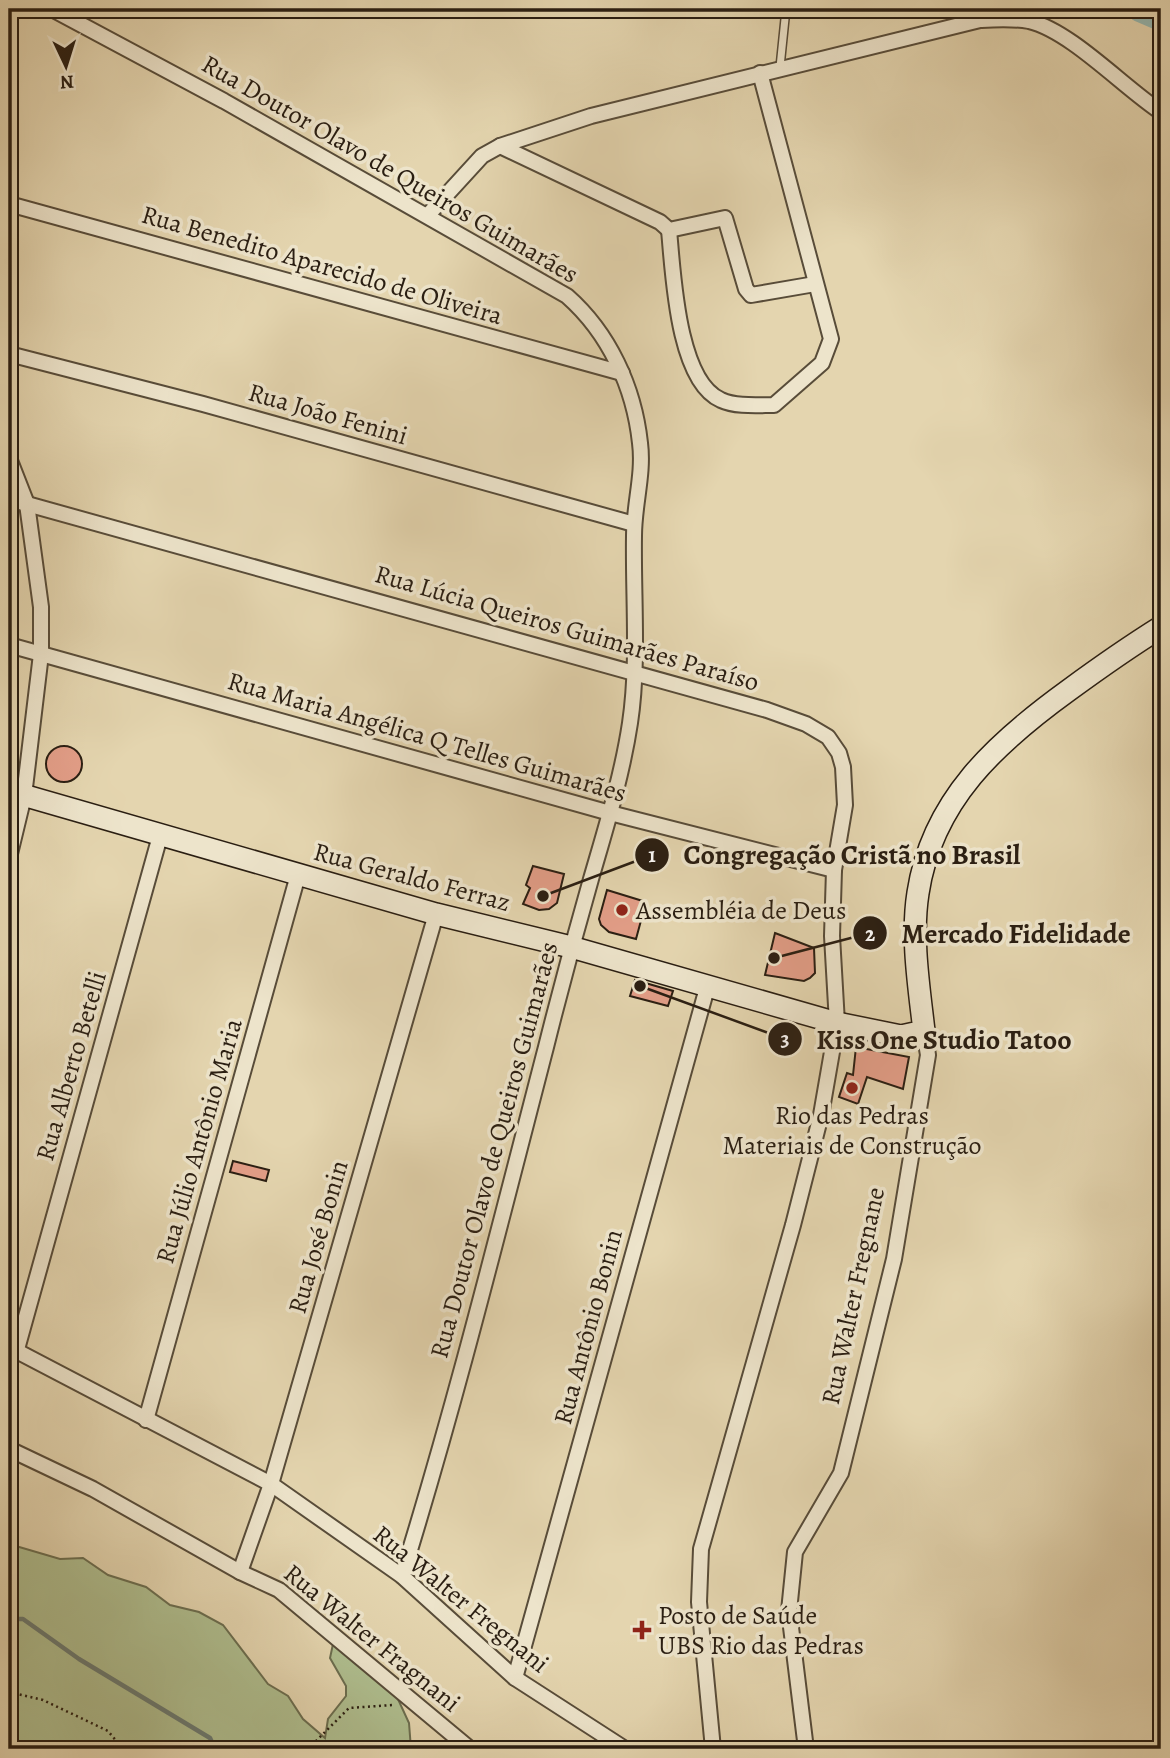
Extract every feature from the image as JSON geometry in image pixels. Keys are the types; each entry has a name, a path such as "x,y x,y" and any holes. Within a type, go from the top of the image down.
{"street":[{"name":"Rua Doutor Olavo de Queiros Guimarães","path":"52,9 132,49 567,296 590,317 622,373 640,442 641,471 634,524 631,720 610,813 572,947 438,1459 402,1576"},
{"path":"428,215 466,171 482,156 500,146 591,116 780,67 980,20 1010,18 1031,22 1059,33 1161,112"},
{"path":"500,146 660,222 669,230 677,312 697,378 720,400 774,405 822,363 831,339 827,315 815,284 760,73"},
{"name":"Rua Benedito Aparecido de Oliveira","path":"9,204 622,373"},
{"path":"669,230 724,218 746,289 751,295 815,284"},
{"name":"Rua João Fenini","path":"9,355 203,404 634,524"},
{"path":"9,458 27,504 41,607 41,654 9,858"},
{"name":"Rua Lúcia Queiros Guimarães Paraíso","path":"9,499 767,710 806,724 828,737 839,753 846,783 834,870 832,936 837,1023 821,1115 793,1225 701,1549 699,1602 713,1749"},
{"name":"Rua Walter Fregnane","path":"806,1749 789,1611 795,1552 841,1473 894,1259 928,1055 916,920 924,862 950,802 1003,741 1034,714 1161,627"},
{"name":"Rua Maria Angélica Q Telles Guimarães","path":"9,645 610,813 834,870"},
{"name":"Rua Geraldo Ferraz","path":"17,794 436,914 572,947 707,988 837,1023 901,1036 924,1031"},
{"name":"Rua Alberto Betelli","path":"13,1348 160,836"},
{"name":"Rua Júlio Antônio Maria","path":"146,1420 298,875"},
{"name":"Rua José Bonin","path":"240,1572 271,1484 436,914"},
{"name":"Rua Antônio Bonin","path":"515,1678 707,988"},
{"name":"Rua Walter Fregnani","path":"13,1348 271,1484 402,1576 515,1678 625,1749"},
{"path":"9,1449 93,1489 240,1572"},
{"name":"Rua Walter Fragnani","path":"240,1572 279,1590 470,1749"}],"lane":[{"path":"780,67 786,9"},
{"path":"1021,9 1031,22"}],"path":[{"path":"9,1692 43,1700 108,1731 123,1749"},
{"path":"309,1749 349,1708 417,1703"}],"green space":[{"path":"9,1544 60,1559 83,1558 108,1575 146,1587 170,1605 199,1612 223,1625 268,1684 288,1696 303,1719 325,1738 328,1719 346,1696 346,1686 330,1658 333,1644 391,1684 409,1723 411,1749 9,1749"}],"building":[{"path":"64,746 77,751 82,764 77,777 64,782 51,777 46,764 51,751"},
{"path":"533,866 564,874 557,903 549,909 539,910 523,904 530,888 526,885"},
{"name":"Assembléia de Deus","path":"607,890 646,902 636,939 609,932 601,925 599,919"},
{"path":"775,933 814,948 815,973 810,978 804,981 765,975"},
{"path":"635,980 673,991 668,1006 630,996"},
{"path":"856,1047 909,1057 903,1089 867,1077 858,1104 839,1097 847,1073 853,1075"},
{"path":"233,1161 269,1170 266,1181 230,1172"}],"waterway":[{"path":"1140,9 1161,18"},
{"path":"9,1619 23,1619 79,1659 210,1738 215,1749"}],"place":[{"name":"Congregação Cristã no Brasil","path":"543,896"},
{"name":"Assembléia de Deus","path":"622,910"},
{"name":"Mercado Fidelidade","path":"774,958"},
{"name":"Kiss One Studio Tatoo","path":"640,986"},
{"name":"Rio das Pedras Materiais de Construção","path":"852,1088"},
{"name":"Posto de Saúde UBS Rio das Pedras","path":"642,1630"}]}
